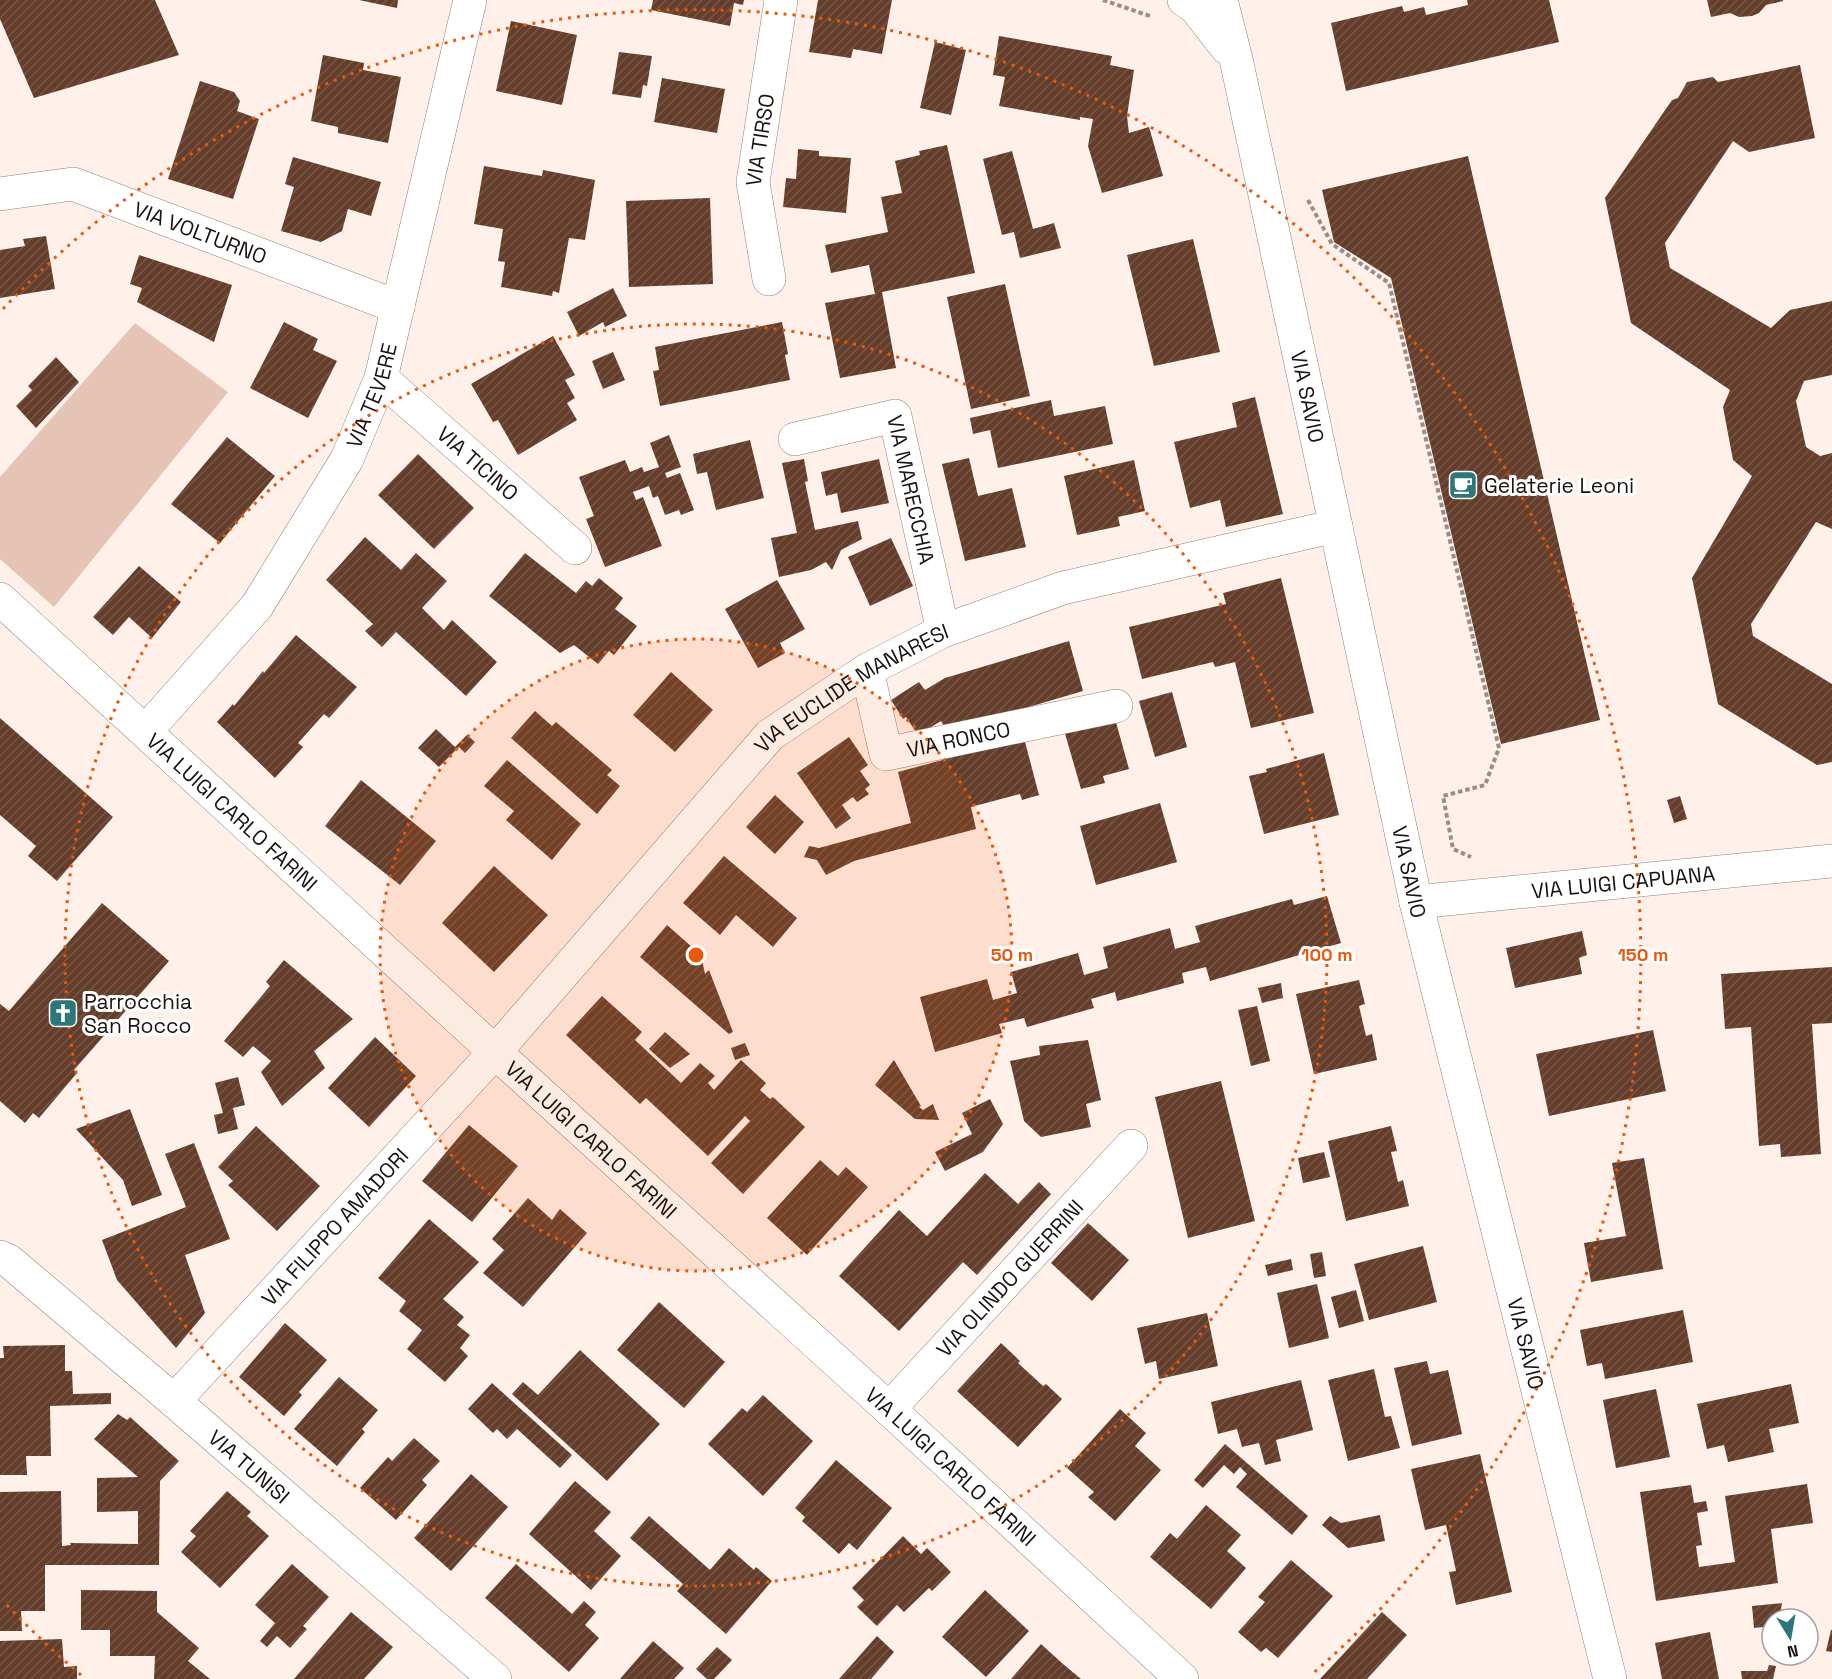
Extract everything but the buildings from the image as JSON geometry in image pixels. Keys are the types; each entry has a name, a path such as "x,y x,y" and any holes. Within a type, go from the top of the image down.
{"street":[{"name":"VIA TEVERE","path":"146,731 257,606 347,459 381,378 470,0"},
{"name":"VIA TIRSO","path":"769,279 753,182 781,0"},
{"name":"VIA SAVIO","path":"1184,0 1195,7 1236,59"},
{"name":"VIA SAVIO","path":"1221,0 1236,59 1416,902 1610,1679"},
{"name":"VIA VOLTURNO","path":"0,194 73,184 398,307"},
{"name":"VIA TICINO","path":"381,378 574,548"},
{"name":"VIA MARECCHIA","path":"795,440 895,416 943,631"},
{"name":"VIA EUCLIDE MANARESI","path":"495,1052 770,735 867,670 943,631 1063,588 1336,526"},
{"name":"VIA LUIGI CARLO FARINI","path":"0,599 1182,1679"},
{"name":"VIA RONCO","path":"867,670 886,754 1116,706"},
{"name":"VIA LUIGI CAPUANA","path":"1416,902 1832,861"},
{"name":"VIA FILIPPO AMADORI","path":"174,1401 495,1052"},
{"name":"VIA OLINDO GUERRINI","path":"889,1409 1131,1146"},
{"name":"VIA TUNISI","path":"0,1257 9,1261 174,1401 495,1679"}],"path":[{"path":"1307,198 1332,244 1389,283 1499,748 1485,785 1443,796 1453,849 1472,857"}],"shaded area":[{"path":"135,323 228,392 54,607 0,559 0,477"}],"place":[{"name":"Gelaterie Leoni","path":"1463,485"},
{"name":"Parrocchia San Rocco","path":"63,1013"}]}
